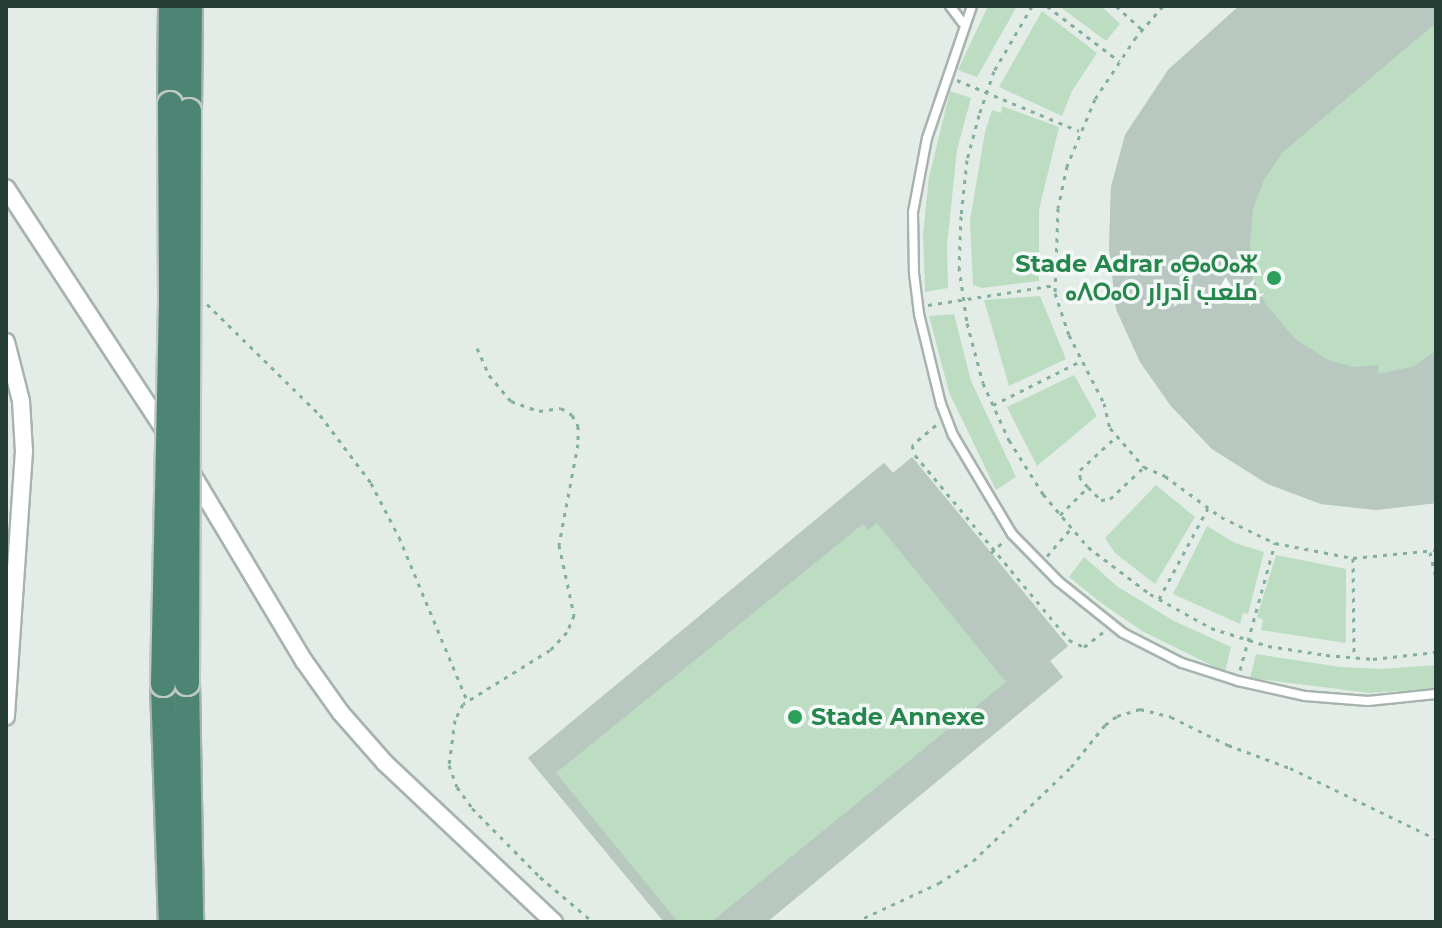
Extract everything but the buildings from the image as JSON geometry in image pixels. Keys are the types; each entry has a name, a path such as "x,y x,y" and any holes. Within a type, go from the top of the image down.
{"highway":[{"path":"171,6 180,107"},
{"path":"171,922 175,684 171,298 180,107 190,6"},
{"path":"175,684 191,922"}],"street":[{"path":"6,188 210,502 304,661 341,713 397,774 554,922"},
{"path":"6,342 21,401 24,451 6,716"}],"lane":[{"path":"950,6 963,23"},
{"path":"972,6 963,23 927,138 913,212 918,307 946,417 975,474 1012,534 1040,564 1112,625 1182,663 1238,681 1305,696 1368,701 1436,694"}],"path":[{"path":"1032,6 1017,28 987,92 967,160 959,267 962,298 983,383 1009,440 1060,515 1088,547 1159,599 1211,628 1268,646 1354,658 1436,652"},
{"path":"1047,6 1119,61"},
{"path":"1116,6 1143,30"},
{"path":"1163,6 1119,61 1079,131 1058,208 1055,285 1081,361 1104,403 1108,425 1144,467 1165,476 1208,508 1275,543 1353,558 1436,550"},
{"path":"946,76 1079,131"},
{"path":"918,307 1055,285"},
{"path":"200,297 320,415 355,459 399,537 467,700"},
{"path":"477,348 489,375 511,401 539,411 561,408 572,415 578,426 578,444 559,545 574,615 567,632 550,650 467,700 455,720 449,765 457,787 512,849 593,922"},
{"path":"993,405 1081,361"},
{"path":"946,417 914,442 912,448 992,551 1077,646 1084,647 1112,625"},
{"path":"1117,436 1080,470 1080,478 1105,501 1144,467"},
{"path":"1060,515 1088,487"},
{"path":"1159,599 1208,508"},
{"path":"1040,564 1071,528"},
{"path":"1238,681 1246,639 1275,543"},
{"path":"1430,552 1436,578"},
{"path":"1353,558 1354,658"},
{"path":"855,922 939,883 973,861 1071,767 1105,725 1117,716 1140,709 1171,717 1213,739 1290,768 1436,839"}],"green space":[{"path":"988,6 1017,6 977,77 958,70"},
{"path":"1059,6 1101,6 1120,24 1106,41"},
{"name":"Stade Adrar ⴰⴱⴰⵔⴰⵣ ⴰⴷⵔⴰⵔ ملعب أدرار","path":"1239,6 1436,6 1436,503 1376,510 1321,504 1267,484 1212,449 1171,406 1140,362 1116,309 1109,248 1111,187 1125,135 1168,70"},
{"path":"1042,11 1097,53 1072,91 1062,116 999,87"},
{"path":"950,91 971,98 957,150 947,245 948,288 925,292 923,234 929,177"},
{"path":"1002,106 1059,127 1039,210 1039,281 982,288 973,285 970,220 985,132 992,110 1001,113"},
{"path":"1040,296 1066,359 1009,386 984,300"},
{"path":"954,314 971,381 1016,477 996,490 949,392 929,316"},
{"path":"1074,375 1097,416 1037,466 1007,407"},
{"name":"Stade Annexe","path":"912,457 1068,646 1050,661 1063,677 767,922 664,922 528,758 884,463 893,473"},
{"path":"1156,485 1195,517 1155,584 1115,553 1105,538"},
{"path":"1207,526 1235,543 1264,552 1248,614 1243,613 1240,624 1173,594"},
{"path":"1276,555 1346,569 1346,643 1261,630 1263,620 1257,617"},
{"path":"1084,557 1118,587 1174,621 1231,647 1225,672 1142,631 1069,577"},
{"path":"1256,654 1340,667 1380,669 1436,665 1436,688 1370,693 1250,678"}],"place":[{"name":"Stade Adrar ⴰⴱⴰⵔⴰⵣ ⴰⴷⵔⴰⵔ ملعب أدرار","path":"1274,278"},
{"name":"Stade Annexe","path":"795,717"}]}
